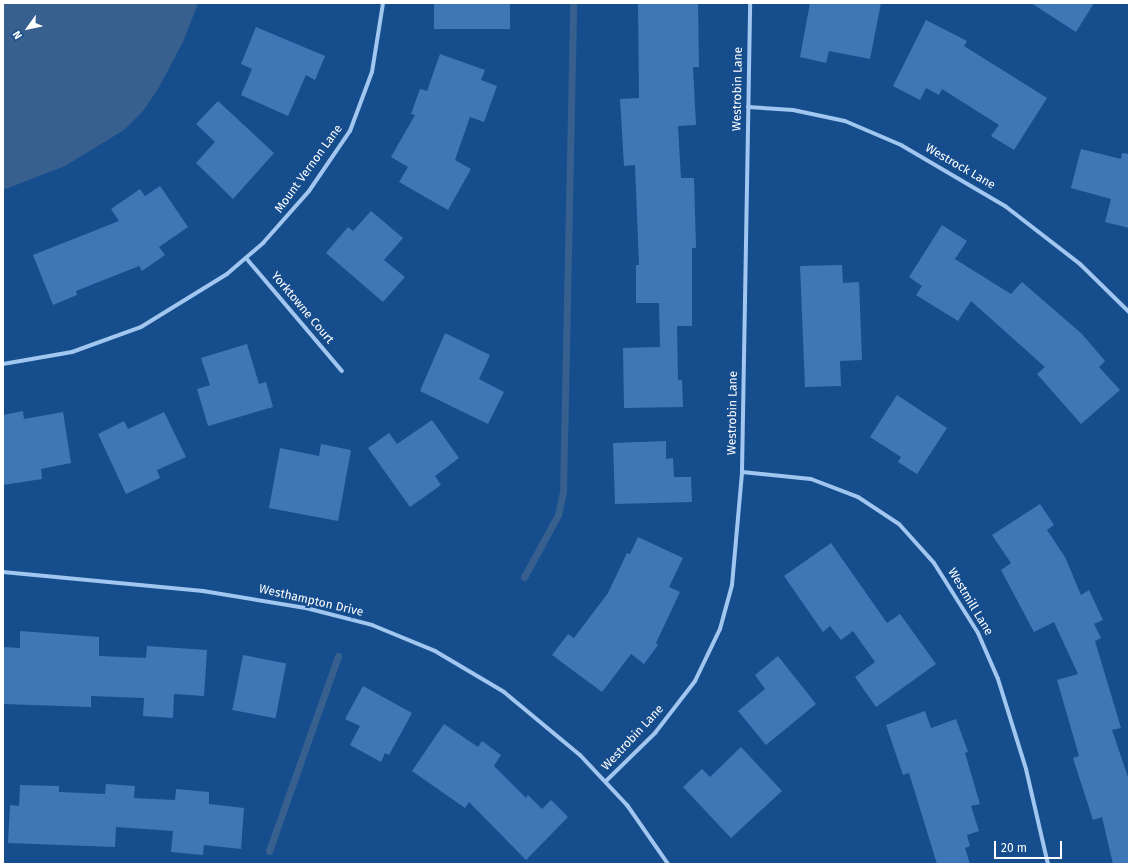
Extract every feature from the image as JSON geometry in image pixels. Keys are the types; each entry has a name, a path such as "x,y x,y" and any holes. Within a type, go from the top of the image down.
{"street":[{"name":"Mount Vernon Lane","path":"3,364 72,352 141,327 184,303 246,258 294,210 350,131 372,72 383,3"},
{"name":"Westrobin Lane","path":"606,781 670,715 695,681 712,647 726,608 736,564 742,472 750,3"},
{"name":"Westrock Lane","path":"748,107 793,110 845,121 901,145 1005,206 1080,264 1129,312"},
{"name":"Yorktowne Court","path":"246,258 342,371"},
{"name":"Westmill Lane","path":"742,472 805,477 858,497 898,524 934,563 978,633 998,679 1026,769 1048,864"},
{"name":"Westhampton Drive","path":"3,572 260,599 336,614 372,625 435,651 482,676 554,731 606,781 627,805 668,864"}],"water":[{"path":"3,3 198,3 184,40 158,89 143,111 124,130 65,166 3,190"}],"building":[{"path":"434,3 510,3 510,29 434,29"},
{"path":"638,3 698,3 699,67 693,67 696,125 678,126 681,178 694,178 696,248 692,248 692,326 677,326 678,380 682,380 683,407 624,408 623,348 660,347 659,303 636,303 636,265 639,265 635,165 624,166 620,99 639,98"},
{"path":"810,3 881,3 870,59 829,51 826,63 800,57"},
{"path":"1031,3 1094,3 1076,32"},
{"path":"926,20 967,41 964,46 1047,98 1014,150 991,136 999,125 942,89 939,95 926,88 920,100 893,86"},
{"path":"256,27 325,56 315,80 306,75 288,116 241,95 252,69 241,64"},
{"path":"440,54 485,70 481,80 497,86 484,122 470,117 455,160 471,169 448,210 399,182 408,167 391,157 415,115 411,114 420,89 427,91"},
{"path":"218,101 274,153 233,199 196,163 215,142 196,124"},
{"path":"1081,149 1121,159 1122,153 1129,154 1129,228 1105,222 1111,199 1071,188"},
{"path":"160,186 188,227 159,247 165,255 142,271 139,266 76,291 77,295 53,305 33,255 119,221 111,209 140,189 145,196"},
{"path":"371,211 403,238 384,260 405,277 383,302 326,253 348,227 353,231"},
{"path":"942,225 967,241 955,259 1011,294 1022,282 1082,334 1105,361 1099,367 1120,390 1081,424 1037,374 1045,367 971,301 958,321 916,295 922,286 909,277"},
{"path":"842,265 843,283 859,282 862,360 840,361 841,386 805,387 800,266"},
{"path":"445,333 490,355 479,379 504,392 488,424 420,391"},
{"path":"247,344 259,384 266,382 273,407 208,426 197,389 210,385 201,358"},
{"path":"897,395 947,428 917,474 898,462 901,457 870,437"},
{"path":"23,411 24,419 63,412 71,463 41,469 42,479 3,485 3,415"},
{"path":"164,412 186,457 157,470 160,478 126,494 98,434 124,421 128,429"},
{"path":"432,420 459,458 435,476 441,485 410,507 368,448 389,433 397,444"},
{"path":"666,441 666,459 673,458 674,477 691,477 692,502 615,504 613,443"},
{"path":"321,444 351,450 338,521 269,508 280,448 319,456"},
{"path":"1040,504 1054,525 1047,530 1065,557 1081,595 1089,590 1103,620 1094,624 1101,638 1095,641 1121,728 1112,730 1129,780 1129,864 1113,864 1102,817 1093,820 1073,758 1079,756 1057,680 1078,674 1054,622 1034,632 1001,570 1011,563 992,535"},
{"path":"638,537 683,558 669,587 680,592 656,643 658,645 644,664 631,654 602,692 552,655 568,634 574,638 608,593 627,553 630,554"},
{"path":"831,543 887,623 900,614 936,664 876,707 855,677 875,662 853,631 841,640 830,626 823,632 784,576"},
{"path":"20,631 99,637 99,656 146,658 147,646 207,650 204,696 174,694 173,718 143,716 144,698 91,696 91,707 3,704 3,647 20,648"},
{"path":"243,655 286,663 276,718 232,710"},
{"path":"778,656 816,704 766,745 738,711 765,689 755,675"},
{"path":"363,686 412,713 389,755 385,753 381,762 350,745 360,726 345,719"},
{"path":"925,711 931,728 956,719 968,752 965,753 980,804 971,806 979,831 967,835 970,846 965,848 970,864 937,864 909,773 903,775 886,725"},
{"path":"444,724 478,747 482,741 501,755 494,766 526,798 528,795 542,809 551,800 568,817 526,860 469,802 465,808 412,771"},
{"path":"741,747 782,791 731,838 683,787 702,769 710,777"},
{"path":"106,784 135,786 134,798 175,800 176,789 209,792 209,804 244,808 241,849 204,845 203,855 171,852 173,831 116,827 115,847 8,843 10,805 19,806 20,785 59,786 59,792 105,794"}],"waterway":[{"path":"524,577 558,515 563,492 573,3"},
{"path":"269,851 338,656"}]}
